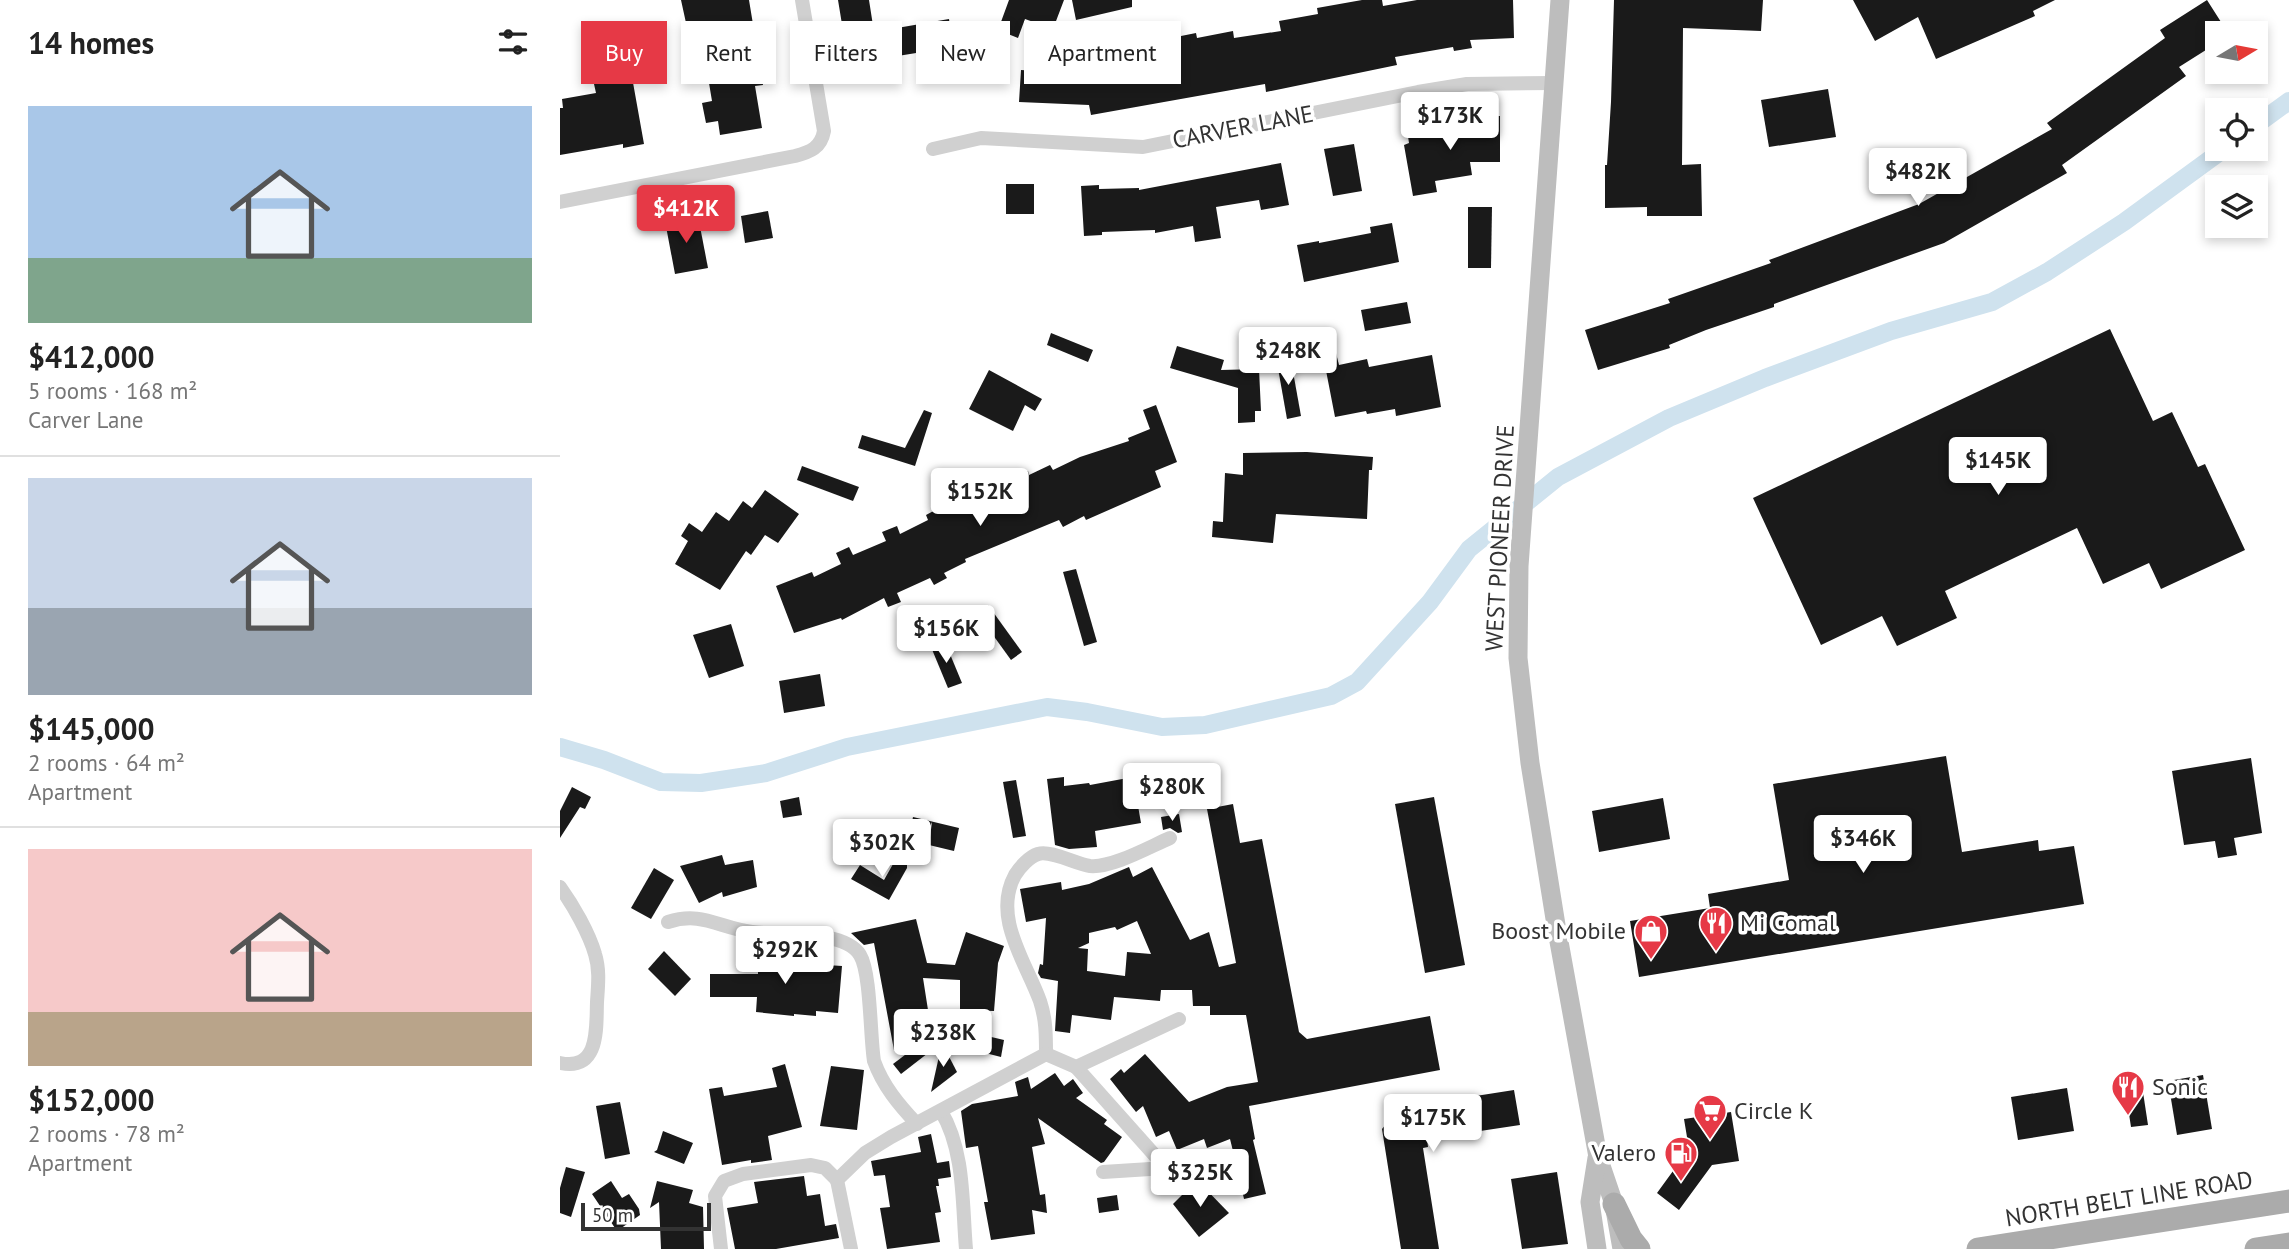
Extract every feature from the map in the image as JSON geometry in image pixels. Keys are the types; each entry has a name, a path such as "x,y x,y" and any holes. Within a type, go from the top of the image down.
{"main road":[{"name":"WEST PIONEER DRIVE","path":"1560,0 1519,566 1518,659 1530,763 1556,925 1598,1157 1614,1204 1622,1249"},
{"name":"WEST PIONEER DRIVE","path":"1597,1249 1590,1202 1598,1157"},
{"name":"NORTH BELT LINE ROAD","path":"1978,1249 2289,1200"},
{"path":"1614,1204 1631,1239 1639,1249"},
{"path":"2256,1249 2289,1244"}],"street":[{"path":"560,202 795,156 817,147 822,139 821,105 802,0"},
{"name":"CARVER LANE","path":"933,149 981,138 1143,147 1455,86 1517,82 1554,83"},
{"path":"1046,1054 1046,1025 1040,1000 1014,942 1007,905 1007,893 1020,866 1038,854 1049,853 1092,866 1116,861 1170,838"},
{"path":"560,887 569,899 595,953 599,972 596,1043 586,1058 575,1064 560,1063"},
{"path":"668,922 682,918 698,918 750,932 813,936 841,941 854,947 862,958 876,1068 916,1124"},
{"path":"1076,1067 1179,1019"},
{"path":"1046,1054 1076,1067 1166,1168"},
{"path":"837,1180 866,1153 891,1137 1046,1054"},
{"path":"941,1111 952,1128 958,1155 966,1249"},
{"path":"1103,1172 1166,1168 1228,1158"},
{"path":"721,1249 715,1196 724,1181 732,1177 797,1166 820,1166 837,1180 851,1249"}],"building":[{"path":"681,0 749,0 752,21 686,21"},
{"path":"838,0 869,0 872,21 841,21"},
{"path":"1009,0 1064,0 1056,21 1025,19 1018,38 1010,35 1010,21 1001,21"},
{"path":"1072,0 1132,0 1132,7 1076,20"},
{"path":"1362,0 1382,0 1383,6 1417,0 1513,0 1514,38 1470,40 1472,48 1454,51 1453,47 1395,57 1397,65 1266,92 1265,84 1091,115 1089,105 1019,102 1021,70 1024,70 1024,84 1181,84 1181,36 1196,33 1197,38 1233,31 1234,38 1281,31 1279,21 1318,14 1317,8"},
{"path":"1614,0 1763,0 1761,31 1683,28 1682,165 1701,164 1702,216 1647,216 1647,207 1605,208"},
{"path":"1853,0 2055,0 2033,11 2035,16 1936,59 1918,17 1875,41"},
{"path":"2207,0 2220,21 2205,21 2205,51 2179,67 2186,76 2062,165 2067,173 1944,243 1706,330 1669,345 1670,348 1598,370 1585,330 1670,303 1668,299 1771,263 1769,260 1919,204 2052,129 2047,123 2165,38 2160,30"},
{"path":"916,25 916,53 902,55 902,27"},
{"path":"594,84 633,84 644,144 623,148 623,144 560,155 562,99 596,93"},
{"path":"709,84 763,84 755,86 762,128 720,135 718,121 706,123 702,103 712,101"},
{"path":"1828,89 1836,137 1769,147 1761,100"},
{"path":"1479,116 1500,116 1500,162 1470,162 1472,175 1435,181 1437,192 1413,196 1404,145 1409,143 1407,130 1425,126 1425,130 1479,120"},
{"path":"1354,144 1362,191 1333,196 1324,149"},
{"path":"1281,163 1289,205 1261,210 1259,200 1216,207 1221,238 1195,242 1193,226 1155,233 1155,230 1102,232 1102,235 1084,236 1081,186 1099,185 1099,189 1139,190"},
{"path":"1006,184 1034,184 1034,214 1006,214"},
{"path":"1468,207 1492,207 1491,268 1468,268"},
{"path":"768,211 773,238 745,243 741,216"},
{"path":"698,216 708,268 675,274 665,221"},
{"path":"1392,223 1399,262 1304,282 1297,245 1371,233 1370,227"},
{"path":"1407,302 1411,323 1365,331 1361,310"},
{"path":"2110,329 2153,421 2172,412 2198,467 2205,464 2245,550 2161,589 2149,563 2103,584 2077,528 1945,591 1957,618 1897,646 1882,616 1821,645 1753,498"},
{"path":"1051,333 1093,350 1088,362 1047,345"},
{"path":"1177,346 1224,360 1221,370 1259,369 1261,411 1255,411 1255,422 1238,423 1238,388 1170,368"},
{"path":"1336,353 1339,365 1367,359 1369,367 1432,355 1441,407 1396,416 1395,409 1335,417 1323,355"},
{"path":"1290,355 1301,416 1287,419 1276,357"},
{"path":"989,370 1042,399 1035,411 1025,405 1013,431 969,409"},
{"path":"1156,405 1177,462 1155,471 1161,487 1086,520 1084,516 1063,527 1059,520 965,559 966,562 944,573 947,578 934,585 930,578 897,593 901,602 888,607 884,598 842,620 841,618 794,633 776,586 812,572 814,577 841,564 836,553 849,547 853,555 886,541 882,532 897,526 900,534 928,520 926,515 939,508 942,513 1028,471 1029,475 1050,465 1053,470 1080,457 1129,441 1128,438 1150,429 1143,410"},
{"path":"924,410 932,413 915,466 858,448 862,435 905,448"},
{"path":"1307,452 1373,457 1372,470 1369,470 1367,519 1276,514 1273,543 1212,537 1213,521 1223,522 1225,473 1243,475 1243,453"},
{"path":"802,466 859,487 853,501 797,480"},
{"path":"765,490 799,514 778,543 765,535 751,555 746,551 720,590 675,564 688,541 681,536 689,523 702,532 716,512 729,521 743,501 752,508"},
{"path":"1076,569 1097,642 1084,646 1063,572"},
{"path":"988,605 1022,652 1011,660 977,613"},
{"path":"731,624 744,666 709,678 693,635"},
{"path":"945,642 962,683 948,688 931,647"},
{"path":"820,674 825,706 784,713 779,681"},
{"path":"1946,756 1962,852 2038,840 2039,851 2074,846 2084,904 1639,977 1630,921 1710,908 1708,894 1789,880 1773,784"},
{"path":"2251,758 2262,833 2234,838 2237,855 2218,858 2215,841 2184,845 2172,771"},
{"path":"1064,777 1064,786 1090,785 1133,777 1141,823 1095,831 1097,847 1069,849 1055,845 1047,779"},
{"path":"1016,780 1026,836 1013,838 1003,782"},
{"path":"572,787 591,797 585,809 580,807 560,838 560,811"},
{"path":"799,797 802,815 783,818 780,801"},
{"path":"1434,797 1465,965 1425,973 1395,804"},
{"path":"1663,798 1670,839 1599,852 1592,811"},
{"path":"1233,804 1240,843 1262,839 1299,1032 1307,1039 1430,1016 1440,1070 1249,1106 1255,1139 1253,1140 1266,1194 1244,1199 1236,1164 1237,1157 1230,1139 1207,1148 1204,1139 1177,1150 1169,1131 1156,1137 1143,1106 1136,1112 1110,1079 1121,1069 1124,1073 1145,1054 1189,1102 1227,1087 1258,1082 1246,1015 1210,1015 1210,1006 1193,1006 1192,990 1161,990 1160,1001 1114,997 1111,1020 1072,1015 1070,1033 1055,1031 1058,981 1041,978 1038,973 1040,964 1043,965 1046,918 1026,922 1020,889 1061,882 1062,890 1089,884 1129,867 1133,877 1152,867 1190,940 1209,932 1219,967 1236,963 1207,809","holes":["1137,921 1151,954 1127,952 1125,976 1087,971 1088,949 1078,948 1089,943 1089,933 1115,927 1117,930"]},
{"path":"1179,814 1182,832 1178,833 1170,828 1163,830 1161,817"},
{"path":"913,817 959,828 954,851 929,845 932,822 921,844 908,841"},
{"path":"722,855 725,865 753,860 757,887 723,897 722,892 699,903 680,866"},
{"path":"897,857 907,862 907,868 889,900 851,879 860,865 884,880"},
{"path":"654,868 674,880 651,919 631,908"},
{"path":"916,919 927,963 955,965 966,932 1004,946 998,963 994,1011 960,1010 960,980 923,978 928,1010 903,1009 902,1016 930,1022 900,1028 898,1050 894,1050 874,943 864,945 851,933"},
{"path":"783,943 798,944 797,963 842,966 838,1013 816,1011 816,1016 794,1016 756,1012 757,997 710,997 710,974 758,974 758,960 782,961"},
{"path":"664,951 691,979 675,996 648,969"},
{"path":"945,1026 1004,1040 1001,1057 942,1042"},
{"path":"934,1033 941,1043 901,1074 893,1064"},
{"path":"942,1043 957,1072 931,1092"},
{"path":"785,1064 802,1127 768,1136 772,1160 722,1165 709,1089 722,1087 724,1096 777,1087 772,1068"},
{"path":"831,1066 864,1070 857,1130 820,1126"},
{"path":"1055,1073 1064,1086 1073,1079 1083,1093 1076,1098 1107,1120 1104,1124 1122,1137 1101,1163 1038,1118 1045,1144 1032,1147 1040,1195 1045,1194 1047,1213 1032,1210 1035,1234 991,1240 984,1202 988,1202 978,1146 966,1148 961,1111 972,1104 1018,1096 1015,1082 1028,1077 1031,1089"},
{"path":"2203,1075 2212,1129 2177,1135 2168,1081"},
{"path":"2141,1079 2148,1125 2131,1127 2124,1082"},
{"path":"2067,1088 2074,1131 2018,1140 2011,1097"},
{"path":"1514,1090 1520,1125 1427,1139 1428,1147 1423,1148 1439,1249 1401,1249 1382,1129 1399,1108"},
{"path":"620,1102 630,1154 605,1159 596,1106"},
{"path":"1731,1112 1739,1161 1712,1165 1679,1210 1657,1193 1689,1149 1684,1119"},
{"path":"663,1131 693,1143 684,1164 654,1152"},
{"path":"931,1134 937,1163 949,1161 951,1177 938,1179 939,1186 936,1186 941,1212 935,1213 940,1242 887,1249 880,1208 890,1207 885,1175 874,1176 871,1161 921,1152 918,1137"},
{"path":"566,1167 585,1172 571,1217 560,1213 560,1188"},
{"path":"1557,1172 1568,1244 1522,1249 1511,1179"},
{"path":"804,1176 807,1196 820,1194 825,1226 836,1224 839,1238 776,1249 735,1249 727,1208 758,1203 754,1182"},
{"path":"1197,1180 1229,1213 1199,1237 1173,1204"},
{"path":"611,1181 622,1198 629,1194 640,1215 617,1231 592,1194"},
{"path":"657,1181 693,1190 689,1203 703,1207 704,1249 661,1249 659,1202 650,1208"},
{"path":"1117,1195 1119,1210 1099,1213 1097,1198"}],"waterway":[{"path":"2268,116 2289,101"},
{"path":"560,747 604,760 661,782 701,783 766,773 847,747 1047,707 1162,727 1205,725 1331,696 1357,682 1430,602 1469,549 1558,477 1669,418 1765,378 1891,331 1992,302 2047,272 2124,222 2208,161"}],"place":[{"name":"Mi Comal","path":"1716,953"},
{"name":"Boost Mobile","path":"1651,961"},
{"name":"Sonic","path":"2128,1117"},
{"name":"Circle K","path":"1710,1141"},
{"name":"Valero","path":"1681,1183"}]}
